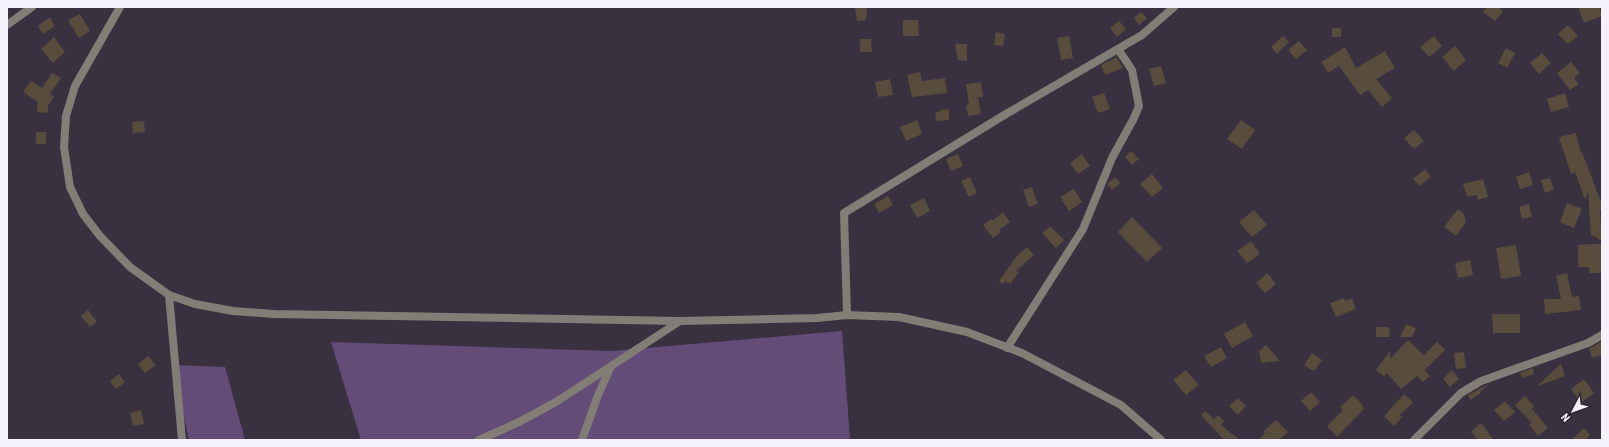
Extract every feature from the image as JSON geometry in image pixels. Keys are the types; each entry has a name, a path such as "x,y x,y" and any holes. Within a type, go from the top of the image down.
{"street":[{"path":"7,25 32,7"},
{"path":"120,7 75,86 66,116 64,147 70,187 83,214 100,236 130,267 169,294 195,304 233,311 274,314 680,321 817,318 847,315 899,317 932,323 967,332 1022,353 1121,405 1161,440"},
{"path":"847,315 844,213 1006,114 1142,35 1174,7"},
{"path":"1007,348 1083,229 1112,158 1139,106 1132,70 1118,49"},
{"path":"169,294 182,440"},
{"path":"479,440 519,422 556,402 680,321"},
{"path":"1414,440 1461,393 1481,381 1588,343 1602,335"},
{"path":"582,440 597,398 611,367"}],"shaded area":[{"path":"842,331 850,440 361,440 331,342 612,351"},
{"path":"173,365 225,367 245,440 189,440"}],"building":[{"path":"855,7 867,7 866,20 857,21"},
{"path":"1487,7 1498,7 1503,11 1495,21 1483,12"},
{"path":"1578,7 1599,7 1602,16 1584,23"},
{"path":"1141,12 1147,18 1139,25 1134,18"},
{"path":"80,14 90,31 79,38 68,20"},
{"path":"50,17 55,26 43,34 38,26"},
{"path":"903,20 918,20 919,36 903,36"},
{"path":"1119,21 1126,29 1117,37 1110,28"},
{"path":"1568,25 1578,36 1568,44 1558,34"},
{"path":"1332,28 1341,28 1341,37 1332,37"},
{"path":"996,32 1005,34 1003,46 994,45"},
{"path":"1069,36 1073,58 1061,60 1057,38"},
{"path":"1283,36 1289,42 1277,54 1271,47"},
{"path":"1434,36 1442,46 1429,57 1420,47"},
{"path":"54,37 65,52 53,63 41,49"},
{"path":"860,39 871,39 872,52 860,52"},
{"path":"1299,41 1307,50 1296,59 1288,50"},
{"path":"955,44 967,44 967,61 958,60"},
{"path":"1455,46 1466,60 1454,71 1442,57"},
{"path":"1345,47 1356,68 1385,51 1395,68 1376,79 1392,98 1382,107 1368,90 1360,95 1339,66 1328,73 1321,62"},
{"path":"1506,48 1515,53 1507,68 1498,63"},
{"path":"1542,53 1551,63 1539,74 1530,63"},
{"path":"1117,58 1123,68 1105,75 1101,65"},
{"path":"1571,62 1580,73 1574,78 1579,84 1570,90 1557,73"},
{"path":"1161,66 1166,83 1154,86 1149,69"},
{"path":"920,72 922,81 945,78 947,93 912,97 907,75"},
{"path":"52,73 61,78 50,94 54,97 48,106 48,113 37,112 38,102 23,92 31,81 42,88"},
{"path":"890,79 893,95 878,97 875,82"},
{"path":"981,82 983,97 978,97 981,114 968,116 966,105 969,105 966,84"},
{"path":"1104,93 1110,109 1098,113 1092,97"},
{"path":"1565,93 1569,107 1551,112 1547,99"},
{"path":"949,109 949,120 936,121 935,113"},
{"path":"917,120 922,134 906,141 900,127"},
{"path":"1241,120 1255,130 1242,149 1227,139"},
{"path":"144,121 145,132 133,133 132,122"},
{"path":"1414,130 1424,141 1414,149 1404,138"},
{"path":"36,132 46,132 46,144 36,144"},
{"path":"1576,133 1581,153 1582,152 1602,205 1602,210 1600,211 1602,239 1599,240 1591,235 1588,192 1585,200 1575,172 1571,174 1559,137"},
{"path":"1131,151 1139,159 1132,165 1125,157"},
{"path":"958,154 963,166 951,171 946,159"},
{"path":"1082,154 1090,166 1078,174 1070,163"},
{"path":"1425,169 1431,177 1419,186 1413,179"},
{"path":"1529,172 1533,185 1520,189 1516,177"},
{"path":"1152,174 1163,188 1152,197 1140,184"},
{"path":"970,177 977,193 969,197 961,181"},
{"path":"1115,177 1121,183 1112,190 1107,184"},
{"path":"1550,178 1554,190 1545,193 1541,180"},
{"path":"1483,179 1488,197 1478,200 1477,195 1467,197 1463,184"},
{"path":"1032,187 1038,204 1029,207 1023,190"},
{"path":"1074,189 1082,202 1069,211 1060,197"},
{"path":"888,196 893,205 879,213 874,204"},
{"path":"924,198 930,211 917,218 910,205"},
{"path":"1567,203 1582,209 1574,228 1560,222"},
{"path":"1529,204 1532,217 1522,219 1519,207"},
{"path":"1458,209 1464,214 1466,222 1456,236 1444,227"},
{"path":"1254,210 1267,225 1252,237 1239,222"},
{"path":"1003,212 1010,222 999,230 1001,232 993,238 983,225 991,219 992,221"},
{"path":"1132,217 1162,248 1147,262 1118,232"},
{"path":"1050,226 1064,240 1056,248 1042,233"},
{"path":"1251,241 1260,254 1247,263 1237,251"},
{"path":"1602,244 1602,273 1590,273 1589,267 1578,267 1578,245"},
{"path":"1516,245 1521,276 1501,279 1496,248"},
{"path":"1027,247 1034,255 1016,271 1019,272 1010,284 1005,281 1002,284 999,281 1016,257"},
{"path":"1470,260 1473,275 1458,278 1455,263"},
{"path":"1267,273 1276,284 1265,293 1256,283"},
{"path":"1567,273 1572,297 1579,296 1581,310 1545,314 1544,299 1561,299 1556,276"},
{"path":"1344,298 1345,301 1352,298 1356,309 1336,317 1330,303"},
{"path":"88,310 97,322 90,327 81,316"},
{"path":"1492,314 1520,314 1520,333 1493,333"},
{"path":"1245,322 1253,336 1232,348 1224,334"},
{"path":"1406,324 1416,328 1412,337 1400,337"},
{"path":"1376,327 1389,327 1390,337 1376,337"},
{"path":"1408,340 1424,355 1437,342 1445,350 1425,370 1430,376 1423,382 1417,376 1401,389 1387,373 1384,376 1376,370 1390,351 1390,359"},
{"path":"1601,342 1602,355 1592,358 1589,349"},
{"path":"1266,345 1280,361 1261,363 1259,351"},
{"path":"1221,347 1227,358 1211,367 1204,356"},
{"path":"1464,352 1466,368 1456,369 1454,353"},
{"path":"1312,353 1322,360 1315,370 1312,370 1304,365"},
{"path":"148,356 156,365 145,373 138,364"},
{"path":"1561,364 1565,376 1538,386 1538,385"},
{"path":"1533,368 1534,374 1522,378 1520,373"},
{"path":"1186,370 1199,385 1186,395 1173,380"},
{"path":"1452,370 1459,379 1450,387 1443,379"},
{"path":"119,374 125,382 116,389 110,381"},
{"path":"1584,379 1594,393 1581,403 1571,389"},
{"path":"1489,384 1480,392 1481,393 1470,400 1468,395"},
{"path":"1311,392 1320,402 1310,411 1301,401"},
{"path":"1404,394 1413,402 1400,415 1402,417 1394,426 1384,416"},
{"path":"1353,395 1361,403 1364,409 1337,437 1327,426 1343,410 1340,407"},
{"path":"1525,396 1534,406 1532,409 1548,428 1538,436 1529,425 1532,423 1515,405"},
{"path":"1238,398 1246,406 1238,415 1229,406"},
{"path":"1505,401 1515,412 1504,421 1494,410"},
{"path":"141,410 144,424 133,426 130,413"},
{"path":"1205,411 1214,419 1218,415 1224,421 1221,425 1240,440 1224,440 1201,415"},
{"path":"1276,420 1288,432 1279,440 1258,440 1265,433 1264,431"},
{"path":"1481,423 1494,440 1478,440 1471,432"},
{"path":"1584,428 1590,435 1585,440 1571,440"}]}
